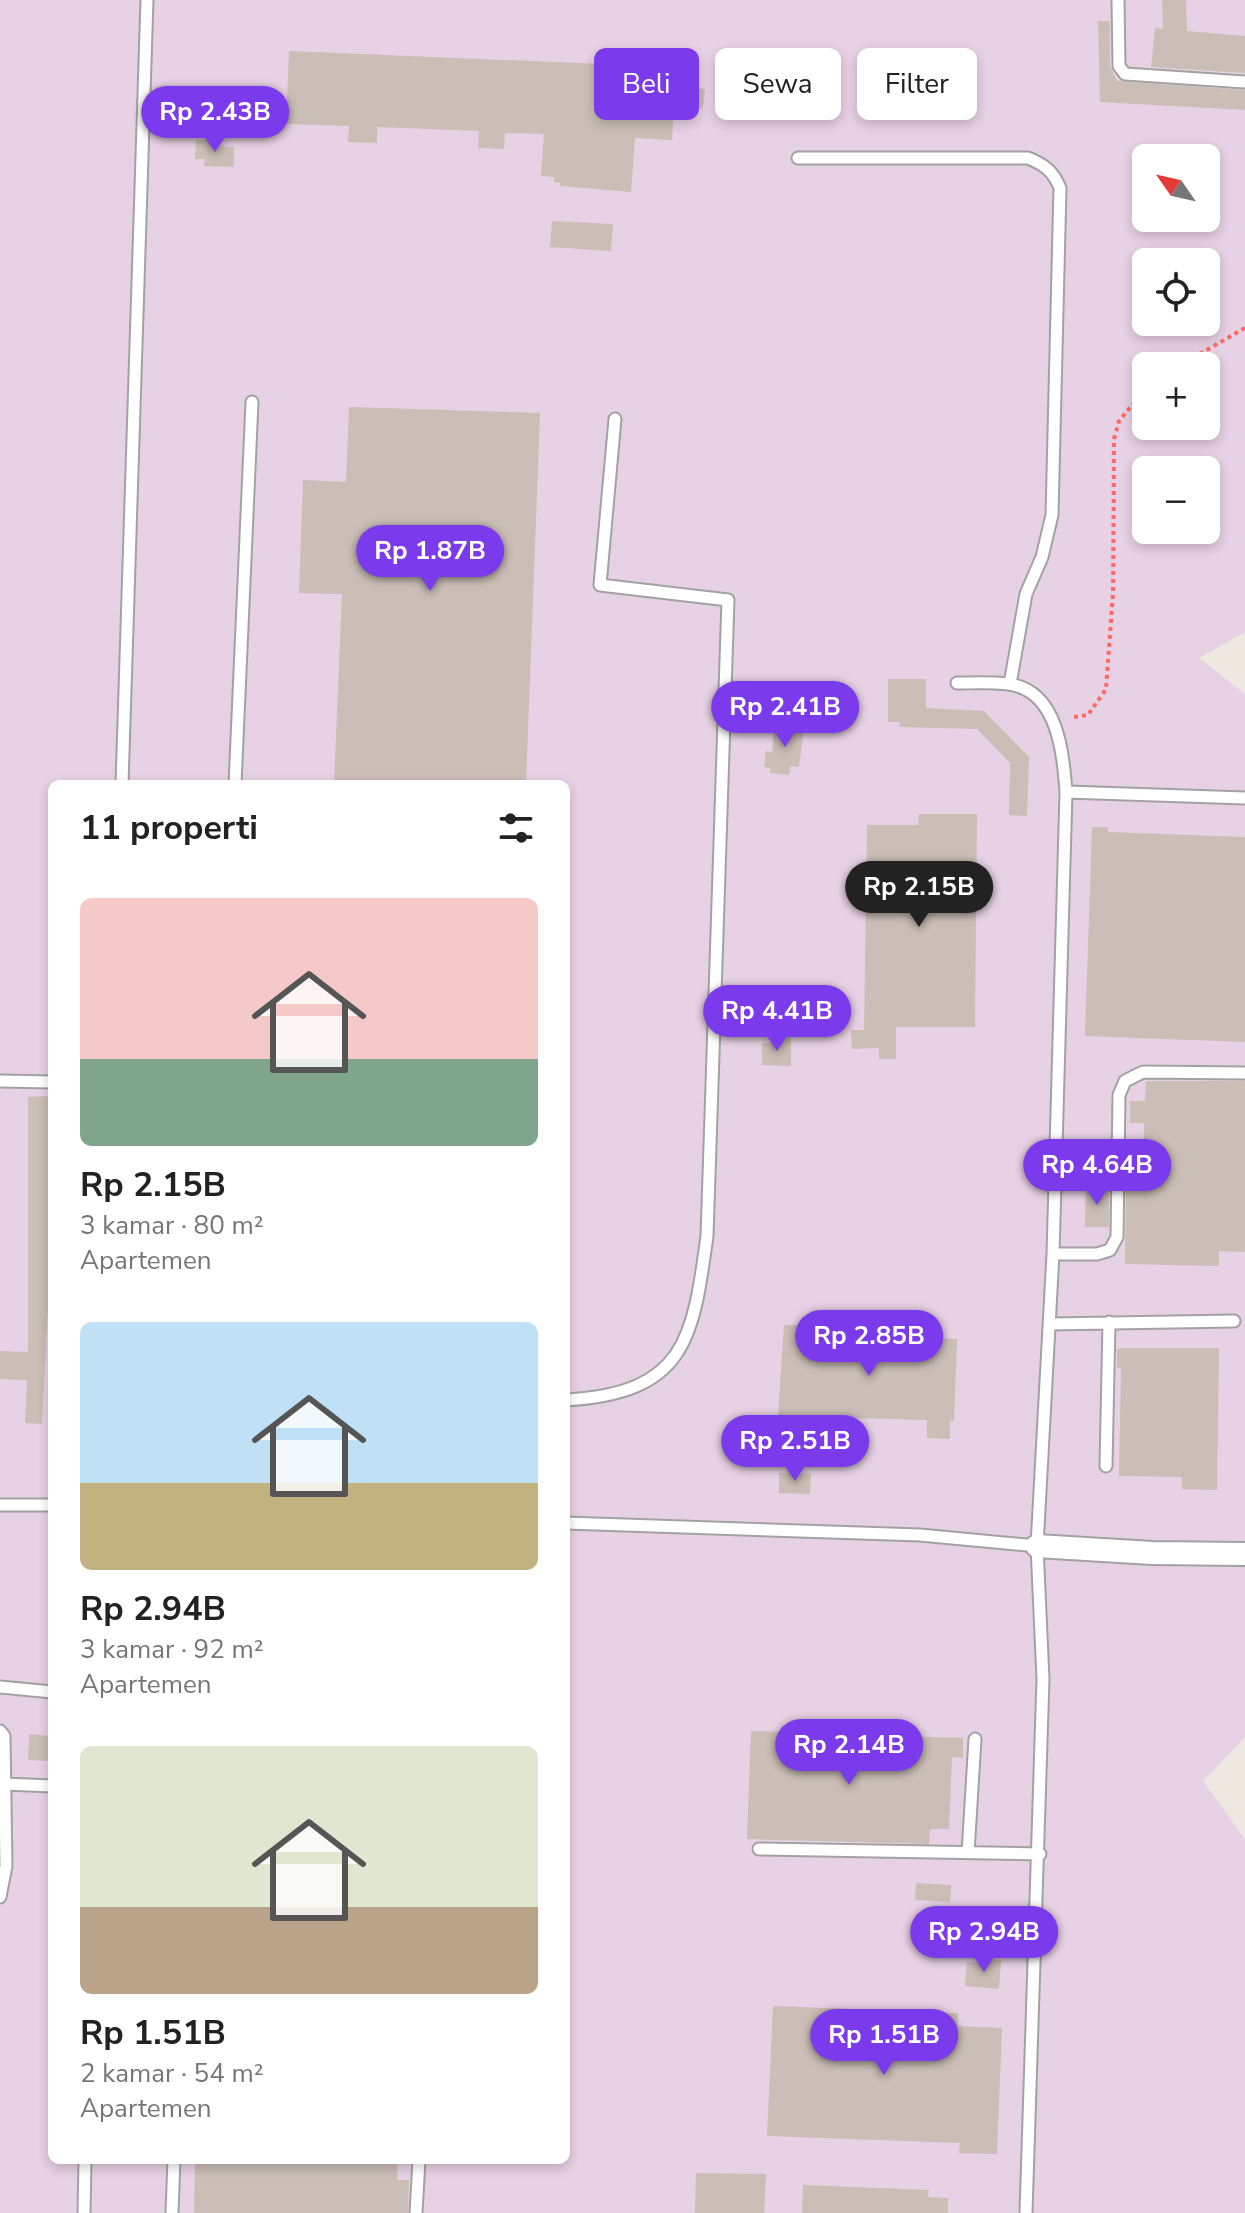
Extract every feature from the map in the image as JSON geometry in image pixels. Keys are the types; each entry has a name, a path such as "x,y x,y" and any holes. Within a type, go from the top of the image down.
{"street":[{"path":"1037,1546 1152,1553 1245,1554"}],"lane":[{"path":"122,780 147,0"},
{"path":"1118,0 1119,66 1125,74 1245,82"},
{"path":"798,158 1028,158 1046,165 1055,174 1060,188 1052,515 1042,557 1026,594 1010,684"},
{"path":"235,780 252,402"},
{"path":"570,1400 600,1398 643,1386 675,1359 694,1316 707,1236 728,600 600,585 615,419"},
{"path":"957,683 1010,684 1029,690 1053,721 1063,746 1066,792 1053,1254 1037,1546 1043,1679 1040,1854 1026,2213"},
{"path":"1066,792 1245,798"},
{"path":"1053,1254 1097,1254 1110,1250 1117,1237 1119,1095 1125,1081 1143,1072 1245,1073"},
{"path":"0,1081 48,1082"},
{"path":"1050,1324 1234,1321"},
{"path":"1106,1466 1109,1322"},
{"path":"0,1505 48,1505"},
{"path":"570,1523 905,1534 1037,1546"},
{"path":"0,1687 48,1692"},
{"path":"0,1731 4,1736 6,1866 0,1897"},
{"path":"968,1853 975,1739"},
{"path":"5,1784 48,1786"},
{"path":"759,1849 1040,1854"},
{"path":"84,2213 85,2164"},
{"path":"172,2213 174,2164"},
{"path":"416,2213 419,2164"}],"path":[{"path":"1203,352 1245,328"},
{"path":"1074,717 1088,715 1106,689 1113,593 1114,439 1119,421 1132,405"}],"shaded area":[{"path":"0,0 1245,0 1245,632 1199,658 1245,694 1245,1737 1203,1781 1245,1839 1245,2213 0,2213"}],"building":[{"path":"1162,0 1186,0 1187,31 1245,36 1245,73 1151,67 1155,28 1163,29"},
{"path":"1098,21 1110,21 1110,66 1117,81 1245,90 1245,110 1100,102"},
{"path":"289,51 594,64 594,120 673,120 672,140 635,138 631,192 560,186 560,183 554,182 554,177 541,176 544,134 505,133 504,149 478,148 479,131 377,127 377,143 348,142 349,126 286,124"},
{"path":"699,89 705,89 703,108 699,108"},
{"path":"196,140 213,140 212,146 234,147 234,167 204,166 205,159 195,159"},
{"path":"552,221 613,224 611,251 550,247"},
{"path":"349,407 540,413 526,780 334,780 342,594 299,593 303,480 346,482"},
{"path":"888,679 926,679 926,708 984,711 1029,757 1027,816 1009,815 1010,763 977,729 899,727 900,722 888,722"},
{"path":"775,724 804,727 799,767 790,766 789,775 770,773 770,768 764,767 766,751 772,752"},
{"path":"919,814 977,814 975,1027 896,1027 896,1059 879,1059 879,1048 852,1049 851,1030 864,1030 867,825 918,825"},
{"path":"1092,827 1108,827 1108,832 1245,837 1245,1042 1085,1036"},
{"path":"774,1038 791,1038 791,1066 762,1065 762,1043 774,1043"},
{"path":"1146,1081 1245,1081 1245,1252 1219,1251 1219,1266 1125,1264 1126,1187 1143,1188 1144,1123 1130,1123 1130,1101 1145,1101"},
{"path":"48,1096 48,1306 42,1424 25,1423 27,1380 0,1379 0,1351 28,1352 28,1097"},
{"path":"1086,1186 1109,1187 1109,1227 1085,1227"},
{"path":"784,1325 808,1325 807,1335 957,1339 954,1421 950,1421 950,1439 927,1438 927,1420 778,1416"},
{"path":"1219,1348 1217,1490 1182,1489 1182,1477 1119,1476 1121,1368 1117,1368 1117,1350"},
{"path":"779,1473 811,1474 810,1494 779,1493"},
{"path":"751,1731 963,1738 963,1758 952,1757 949,1829 930,1829 929,1844 747,1839"},
{"path":"29,1734 48,1736 48,1761 28,1760"},
{"path":"916,1883 951,1885 950,1902 915,1900"},
{"path":"978,1959 1001,1960 999,1989 965,1986 967,1962 978,1963"},
{"path":"773,2006 958,2013 958,2026 1002,2028 997,2154 959,2153 960,2143 767,2136"},
{"path":"195,2164 398,2164 397,2180 409,2180 408,2213 194,2213"},
{"path":"696,2173 766,2174 764,2213 695,2213"},
{"path":"803,2185 929,2190 928,2197 948,2198 948,2213 802,2213"}]}
